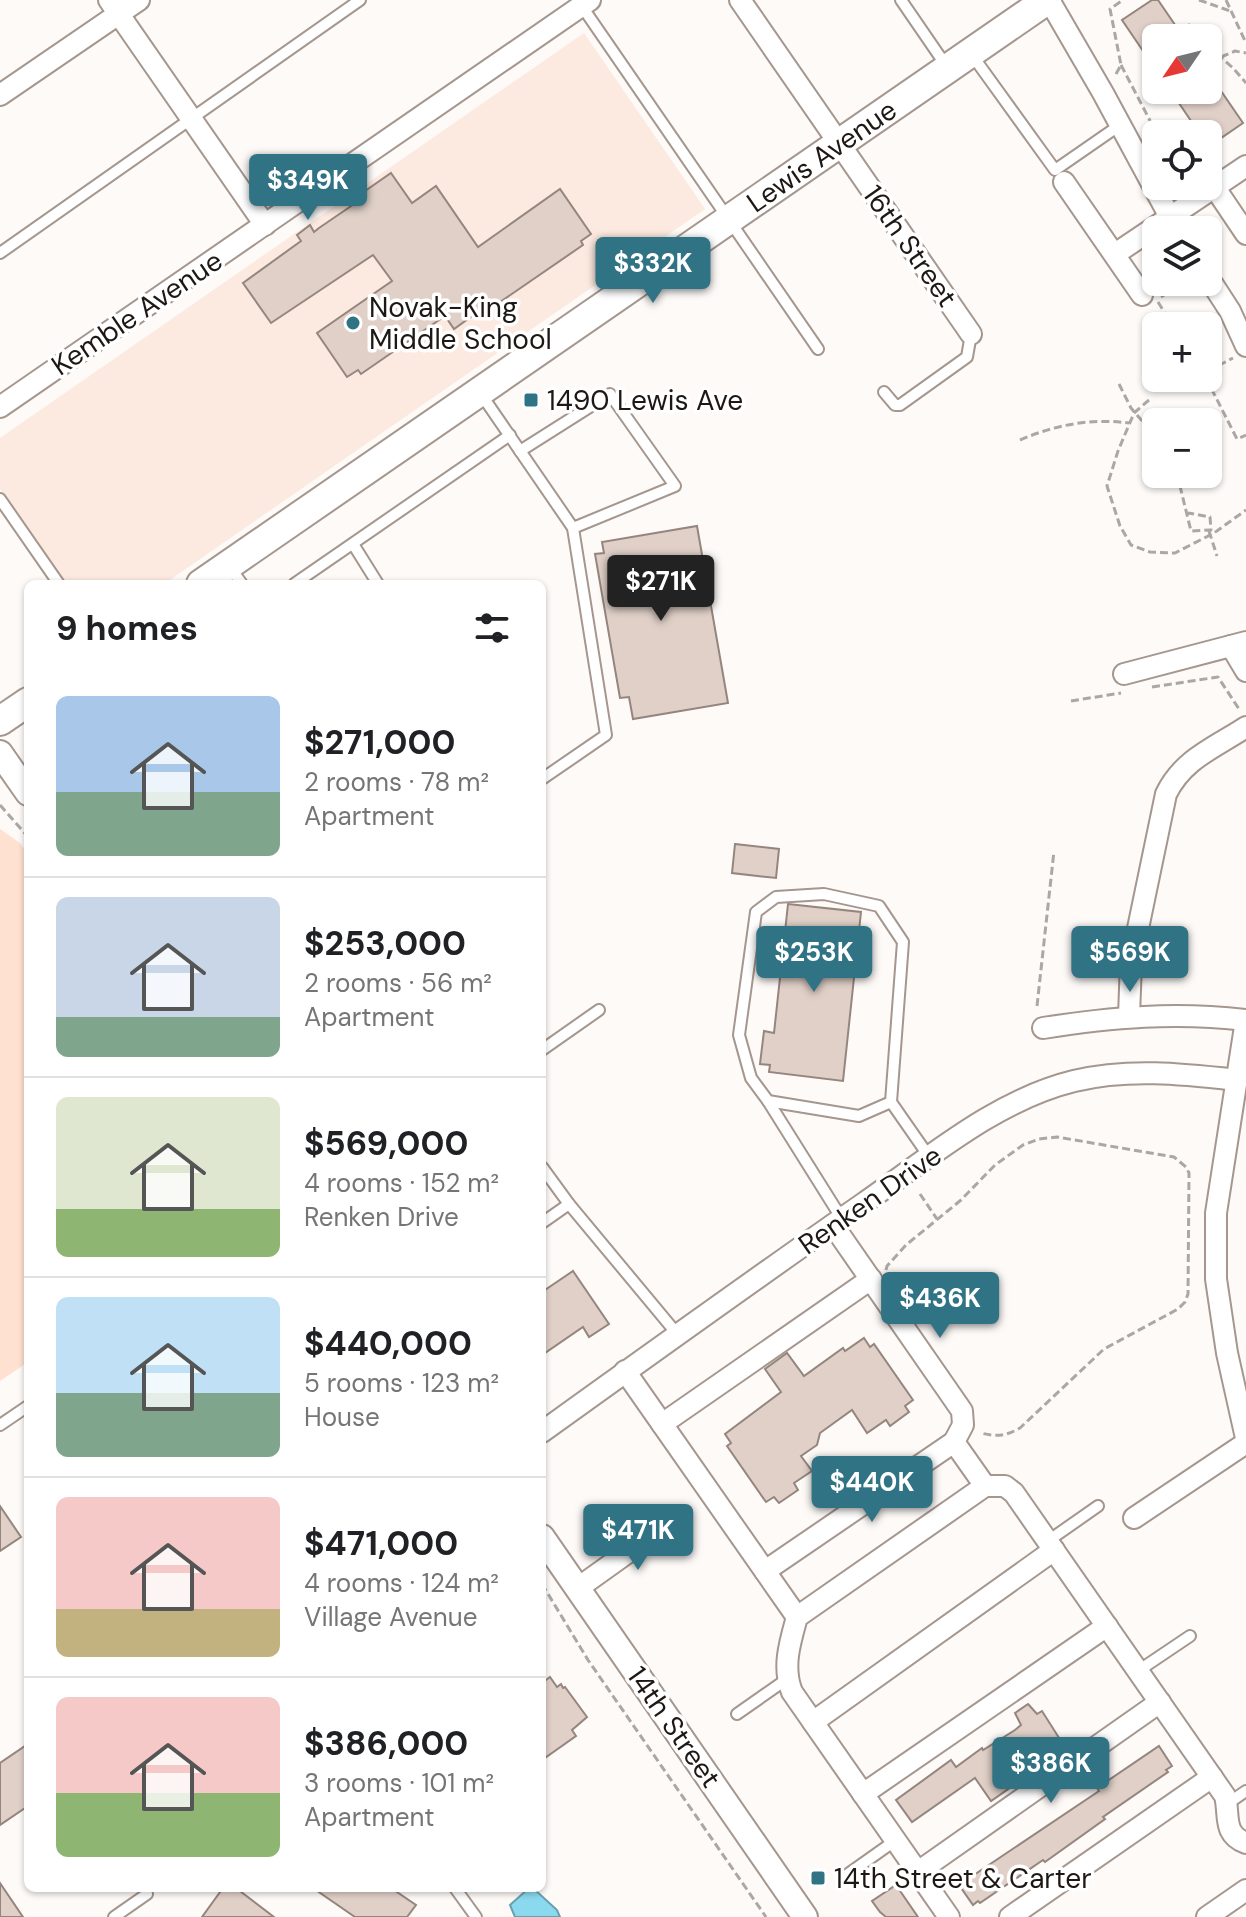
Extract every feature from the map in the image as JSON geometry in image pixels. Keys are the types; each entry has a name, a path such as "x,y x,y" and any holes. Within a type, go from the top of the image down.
{"main road":[{"name":"Lewis Avenue","path":"215,580 235,574 480,392 1048,0"},
{"path":"0,721 24,705"}],"street":[{"path":"0,95 114,7 139,0"},
{"name":"16th Street","path":"740,0 971,334"},
{"path":"1048,0 1168,216"},
{"name":"Kemble Avenue","path":"0,407 583,2"},
{"path":"114,7 265,225"},
{"path":"1222,183 1246,166"},
{"path":"1064,182 1142,295"},
{"path":"1222,198 1246,234"},
{"path":"1181,216 1200,200"},
{"path":"1115,254 1142,239"},
{"path":"1220,296 1230,311 1240,352"},
{"path":"1124,674 1238,644 1246,671"},
{"path":"1129,1016 1131,962 1166,794 1174,776 1188,763 1246,727"},
{"path":"0,753 24,787"},
{"path":"1043,1028 1129,1016 1174,1015 1246,1020 1216,1213 1216,1279 1227,1353 1246,1440 1134,1518"},
{"name":"Renken Drive","path":"546,1428 930,1158 986,1120 1024,1100 1071,1082 1111,1074 1163,1072 1237,1080"},
{"path":"765,1571 954,1442 963,1425 962,1411 878,1277 837,1222"},
{"path":"662,1424 878,1277"},
{"path":"625,1371 797,1617"},
{"path":"954,1442 985,1486"},
{"path":"949,1917 792,1692 787,1679 787,1658 797,1617 985,1486 1005,1486 1014,1493 1225,1796 1226,1820 1230,1831 1246,1843"},
{"path":"578,1588 673,1520"},
{"name":"14th Street","path":"546,1543 795,1913"},
{"path":"813,1722 1051,1545"},
{"path":"863,1794 1107,1626"},
{"path":"918,1872 1160,1702"},
{"path":"1010,1917 1212,1777"},
{"path":"1207,1917 1246,1890"}],"lane":[{"path":"0,253 360,0"},
{"path":"901,0 960,61 1055,170 1120,125"},
{"path":"583,2 818,349"},
{"path":"884,392 895,405 900,405 967,357 971,349 971,334"},
{"path":"480,392 573,528 606,735 546,776"},
{"path":"520,451 610,394 675,486 573,528"},
{"path":"300,580 510,435"},
{"path":"0,499 56,580"},
{"path":"353,544 376,580"},
{"path":"837,1222 768,1101 751,1078 739,1035 756,912 776,897 824,894 879,906 903,942 891,1102 930,1158"},
{"path":"546,1047 599,1010"},
{"path":"768,1101 859,1116 891,1102"},
{"path":"546,1172 678,1335"},
{"path":"546,1220 569,1204"},
{"path":"0,1425 24,1409"},
{"path":"1051,1545 1098,1506"},
{"path":"1138,1671 1190,1636"},
{"path":"737,1714 787,1679"},
{"path":"1227,1804 1246,1791"},
{"path":"848,1874 896,1840"},
{"path":"458,1892 476,1917"},
{"path":"114,1917 147,1894"}],"path":[{"path":"1123,0 1110,9 1121,65 1150,120"},
{"path":"1199,0 1230,11"},
{"path":"1226,0 1246,43"},
{"path":"1222,57 1235,51 1246,53"},
{"path":"1222,58 1246,83"},
{"path":"1116,74 1121,65"},
{"path":"1163,296 1156,301 1163,312"},
{"path":"1222,363 1240,352"},
{"path":"1119,384 1142,422"},
{"path":"1213,392 1237,439 1246,435"},
{"path":"1149,400 1134,413 1107,486 1126,539 1138,550 1175,553 1246,510"},
{"path":"1020,440 1056,426 1091,421 1130,423"},
{"path":"1181,488 1191,531 1210,533"},
{"path":"1188,513 1210,517 1210,533 1217,556"},
{"path":"0,805 24,832"},
{"path":"1037,1006 1054,851"},
{"path":"878,1277 906,1245 961,1200 1007,1154 1039,1139 1077,1138 1174,1157 1189,1173 1188,1294 1185,1302 1178,1309 1104,1349 1020,1428 997,1437 973,1431"},
{"path":"920,1194 937,1219"},
{"path":"1187,1274 1198,1274"},
{"path":"546,1591 588,1660 766,1917"}],"shaded area":[{"name":"Novak-King Middle School","path":"584,33 705,209 170,580 63,580 0,489 0,438"},
{"path":"0,829 24,849 24,1365 0,1381"}],"water":[{"path":"525,1892 537,1892 557,1910 560,1917 515,1917 510,1905"}],"building":[{"path":"1152,0 1158,0 1174,24 1142,24 1142,49 1122,20"},
{"path":"1222,92 1243,123 1222,137 1222,120 1190,120 1180,104 1222,104"},
{"path":"391,173 412,203 436,186 478,247 560,189 591,234 581,241 583,245 477,318 475,314 454,329 445,316 361,374 358,370 347,377 317,333 392,281 373,255 271,323 243,283 301,241 297,235 310,225 314,232"},
{"path":"697,526 728,703 633,719 629,697 620,698 595,554 604,553 602,542"},
{"path":"735,844 779,849 776,878 732,873"},
{"path":"788,904 861,912 843,1081 769,1072 770,1065 760,1064 764,1031 774,1033"},
{"path":"573,1271 609,1324 589,1337 583,1327 546,1352 546,1289"},
{"path":"864,1338 870,1347 874,1344 913,1400 905,1406 909,1412 890,1426 886,1420 867,1433 852,1410 820,1433 817,1445 801,1456 812,1471 794,1483 798,1490 779,1503 774,1497 766,1502 727,1446 731,1443 725,1434 781,1392 765,1369 787,1353 804,1376 843,1348 845,1351"},
{"path":"0,1506 21,1537 0,1551"},
{"path":"550,1677 557,1687 561,1684 565,1687 587,1717 572,1730 576,1736 546,1757 546,1680"},
{"path":"1028,1704 1037,1714 1042,1711 1061,1741 1022,1768 1027,1776 991,1801 975,1778 912,1822 896,1800 951,1760 956,1767 1015,1730 1021,1725 1015,1713"},
{"path":"1159,1746 1172,1766 1166,1770 1168,1772 1045,1862 1043,1860 973,1905 959,1885 1099,1791 1097,1788"},
{"path":"24,1747 24,1809 0,1825 0,1763"},
{"path":"0,1883 23,1917 0,1917"},
{"path":"896,1885 918,1917 886,1917 872,1901"},
{"path":"220,1892 241,1892 274,1917 202,1917"},
{"path":"319,1892 397,1892 416,1905 407,1917 355,1917"}],"place":[{"name":"Novak-King Middle School","path":"353,323"},
{"name":"1490 Lewis Ave","path":"531,400"},
{"name":"14th Street & Carter","path":"818,1878"}]}
